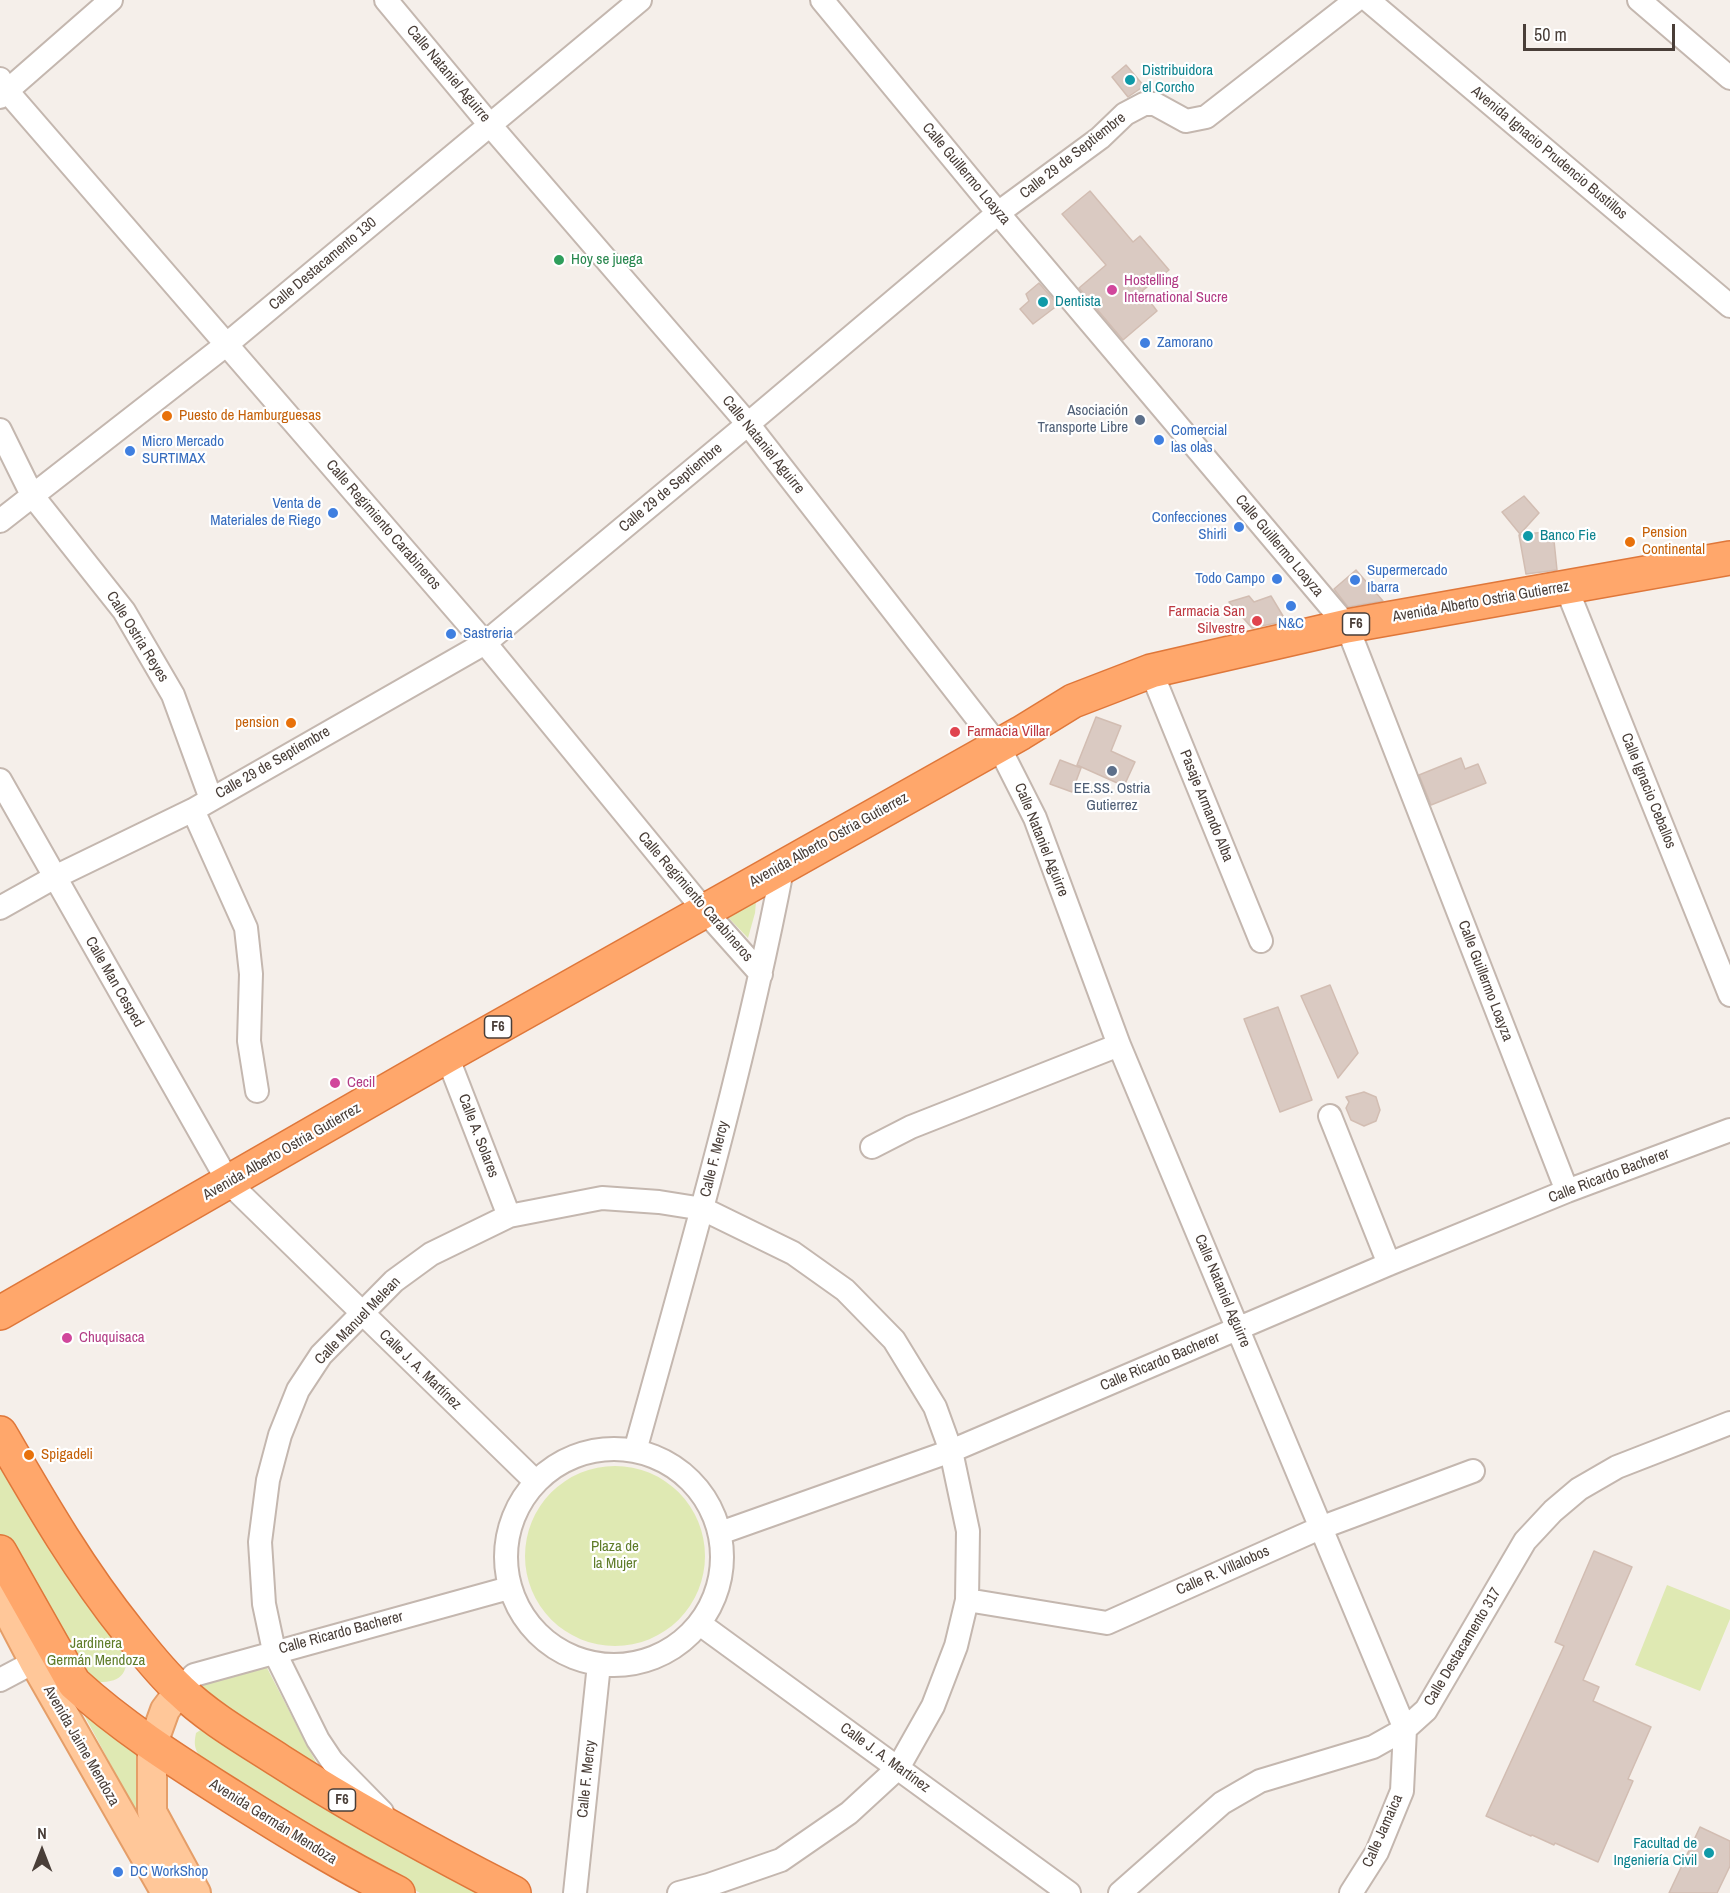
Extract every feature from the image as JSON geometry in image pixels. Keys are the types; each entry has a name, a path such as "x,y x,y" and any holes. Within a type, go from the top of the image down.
{"highway":[{"name":"Avenida Alberto Ostria Gutierrez","path":"0,1313 1073,701 1151,671 1347,626 1730,558"},
{"name":"F6","path":"0,1433 65,1544 104,1601 144,1651 180,1690 234,1731 326,1790 425,1848 514,1893"},
{"name":"Avenida Jaime Mendoza","path":"0,1552 74,1683 152,1746"},
{"name":"Avenida Germán Mendoza","path":"152,1746 344,1866 398,1893"}],"main road":[{"name":"Avenida Jaime Mendoza","path":"0,1597 34,1662 166,1893"},
{"path":"180,1690 165,1710 152,1746 152,1812 196,1893"}],"street":[{"path":"2,89 111,0"},
{"name":"Calle Nataniel Aguirre","path":"386,0 490,125 748,424 998,744 1035,818 1119,1045 1405,1729"},
{"name":"Calle Destacamento 130","path":"0,521 227,344 640,0"},
{"name":"Calle Guillermo Loayza","path":"822,0 998,213 1347,626 1567,1191"},
{"path":"1639,0 1730,78"},
{"name":"Calle 29 de Septiembre","path":"0,908 55,877 202,804 485,643 998,213 1100,138 1125,114 1144,104 1155,104 1186,121 1206,117 1372,2"},
{"name":"Avenida Ignacio Prudencio Bustillos","path":"1372,2 1730,306"},
{"name":"Calle Regimiento Carabineros","path":"2,89 227,344 485,643 704,910 761,974"},
{"name":"Calle Ostria Reyes","path":"0,430 32,495 130,621 173,695 202,804 246,928 251,974 249,1041 257,1091"},
{"name":"Calle Ignacio Ceballos","path":"1566,587 1730,995"},
{"name":"Pasaje Armando Alba","path":"1151,671 1261,941"},
{"name":"Calle Man Cesped","path":"0,780 229,1183"},
{"name":"Calle F. Mercy","path":"636,1451 703,1209 761,974 783,865"},
{"path":"872,1147 911,1127 1119,1045"},
{"name":"Calle A. Solares","path":"447,1056 509,1216"},
{"path":"1330,1116 1389,1264"},
{"name":"Calle Ricardo Bacherer","path":"720,1533 951,1451 1389,1264 1567,1191 1730,1130"},
{"name":"Calle J. A. Martínez","path":"229,1183 536,1482"},
{"name":"Calle Manuel Melean","path":"425,1848 384,1814 332,1761 318,1740 274,1651 264,1604 260,1542 268,1480 280,1435 298,1390 321,1355 394,1281 431,1254 509,1216 602,1198 659,1202 703,1209 793,1253 845,1290 894,1340 935,1407 951,1451 968,1531 967,1600 956,1646 933,1706 898,1768 849,1813 781,1860 710,1885 679,1893"},
{"name":"Calle Destacamento 317","path":"1120,1893 1222,1803 1260,1781 1373,1747 1405,1729 1426,1710 1525,1541 1553,1510 1579,1489 1617,1467 1730,1423"},
{"path":"608,1449 636,1451 669,1463 687,1476 702,1493 713,1512 720,1533 723,1557 720,1581 713,1603 700,1624 680,1643 655,1658 627,1664 599,1664 569,1655 543,1639 522,1616 509,1588 505,1565 506,1542 512,1520 522,1500 536,1482 557,1465 582,1454 608,1449"},
{"name":"Calle R. Villalobos","path":"967,1600 1107,1623 1320,1528 1473,1471"},
{"name":"Calle Ricardo Bacherer","path":"180,1690 194,1675 274,1651 509,1588"},
{"name":"Calle J. A. Martínez","path":"700,1624 1069,1893"},
{"path":"0,1680 34,1662"},
{"name":"Calle F. Mercy","path":"575,1893 599,1664"},
{"name":"Calle Jamaica","path":"1352,1893 1377,1852 1402,1791 1405,1729"}],"green space":[{"path":"757,891 755,913 748,938 722,911"},
{"name":"Jardinera Germán Mendoza","path":"0,1460 124,1644 125,1670 117,1679 91,1682 0,1538"},
{"name":"Plaza de la Mujer","path":"615,1466 649,1473 665,1481 679,1492 690,1506 698,1522 705,1556 698,1590 690,1606 679,1620 665,1631 649,1639 615,1646 581,1639 565,1631 551,1620 540,1606 532,1590 525,1556 532,1522 540,1506 551,1492 565,1481 581,1473"},
{"path":"1667,1585 1730,1610 1730,1619 1700,1691 1635,1665"},
{"path":"266,1666 321,1772 205,1699 201,1688 207,1677"},
{"path":"81,1709 141,1759 137,1814"},
{"path":"202,1729 487,1893 420,1893 262,1800 200,1757 195,1740 196,1733"}],"building":[{"name":"Distribuidora el Corcho","path":"1126,65 1144,86 1128,97 1112,77"},
{"name":"Hostelling International Sucre","path":"1090,191 1133,242 1140,236 1169,270 1142,291 1157,311 1123,340 1079,288 1106,265 1062,214"},
{"name":"Dentista","path":"1039,283 1058,305 1033,324 1020,309 1029,301 1026,294"},
{"path":"1524,496 1539,513 1520,534 1502,512"},
{"path":"1553,531 1557,570 1526,574 1519,535"},
{"name":"Supermercado Ibarra","path":"1356,570 1383,601 1348,607 1334,589"},
{"path":"1249,596 1254,602 1271,596 1286,621 1252,628 1229,602"},
{"path":"1096,717 1121,726 1111,751 1135,762 1124,786 1077,765"},
{"path":"1461,758 1465,769 1478,764 1486,783 1431,805 1419,775"},
{"path":"1060,760 1081,768 1072,792 1050,784"},
{"path":"1330,985 1358,1053 1338,1078 1301,996"},
{"path":"1278,1007 1312,1100 1280,1112 1244,1019"},
{"path":"1364,1092 1376,1097 1380,1110 1376,1121 1364,1126 1351,1120 1346,1108 1349,1102 1346,1097"},
{"path":"1594,1551 1632,1567 1583,1680 1599,1687 1593,1701 1651,1727 1628,1779 1633,1781 1598,1862 1486,1816 1564,1646 1555,1642"},
{"name":"Facultad de Ingeniería Civil","path":"1700,1827 1730,1841 1730,1866 1717,1893 1669,1893"}],"place":[{"name":"Distribuidora el Corcho","path":"1130,80"},
{"name":"Hoy se juega","path":"559,260"},
{"name":"Hostelling International Sucre","path":"1112,290"},
{"name":"Dentista","path":"1043,302"},
{"name":"Zamorano","path":"1145,343"},
{"name":"Puesto de Hamburguesas","path":"167,416"},
{"name":"Asociación Transporte Libre","path":"1140,420"},
{"name":"Comercial las olas","path":"1159,440"},
{"name":"Micro Mercado SURTIMAX","path":"130,451"},
{"name":"Venta de Materiales de Riego","path":"333,513"},
{"name":"Confecciones Shirli","path":"1239,527"},
{"name":"Banco Fie","path":"1528,536"},
{"name":"Pension Continental","path":"1630,542"},
{"name":"Todo Campo","path":"1277,579"},
{"name":"Supermercado Ibarra","path":"1355,580"},
{"name":"N&C","path":"1291,606"},
{"name":"Farmacia San Silvestre","path":"1257,621"},
{"name":"Sastreria","path":"451,634"},
{"name":"pension","path":"291,723"},
{"name":"Farmacia Villar","path":"955,732"},
{"name":"EE.SS. Ostria Gutierrez","path":"1112,771"},
{"name":"Cecil","path":"335,1083"},
{"name":"Chuquisaca","path":"67,1338"},
{"name":"Spigadeli","path":"29,1455"},
{"name":"Facultad de Ingeniería Civil","path":"1709,1853"},
{"name":"DC WorkShop","path":"118,1872"}]}
